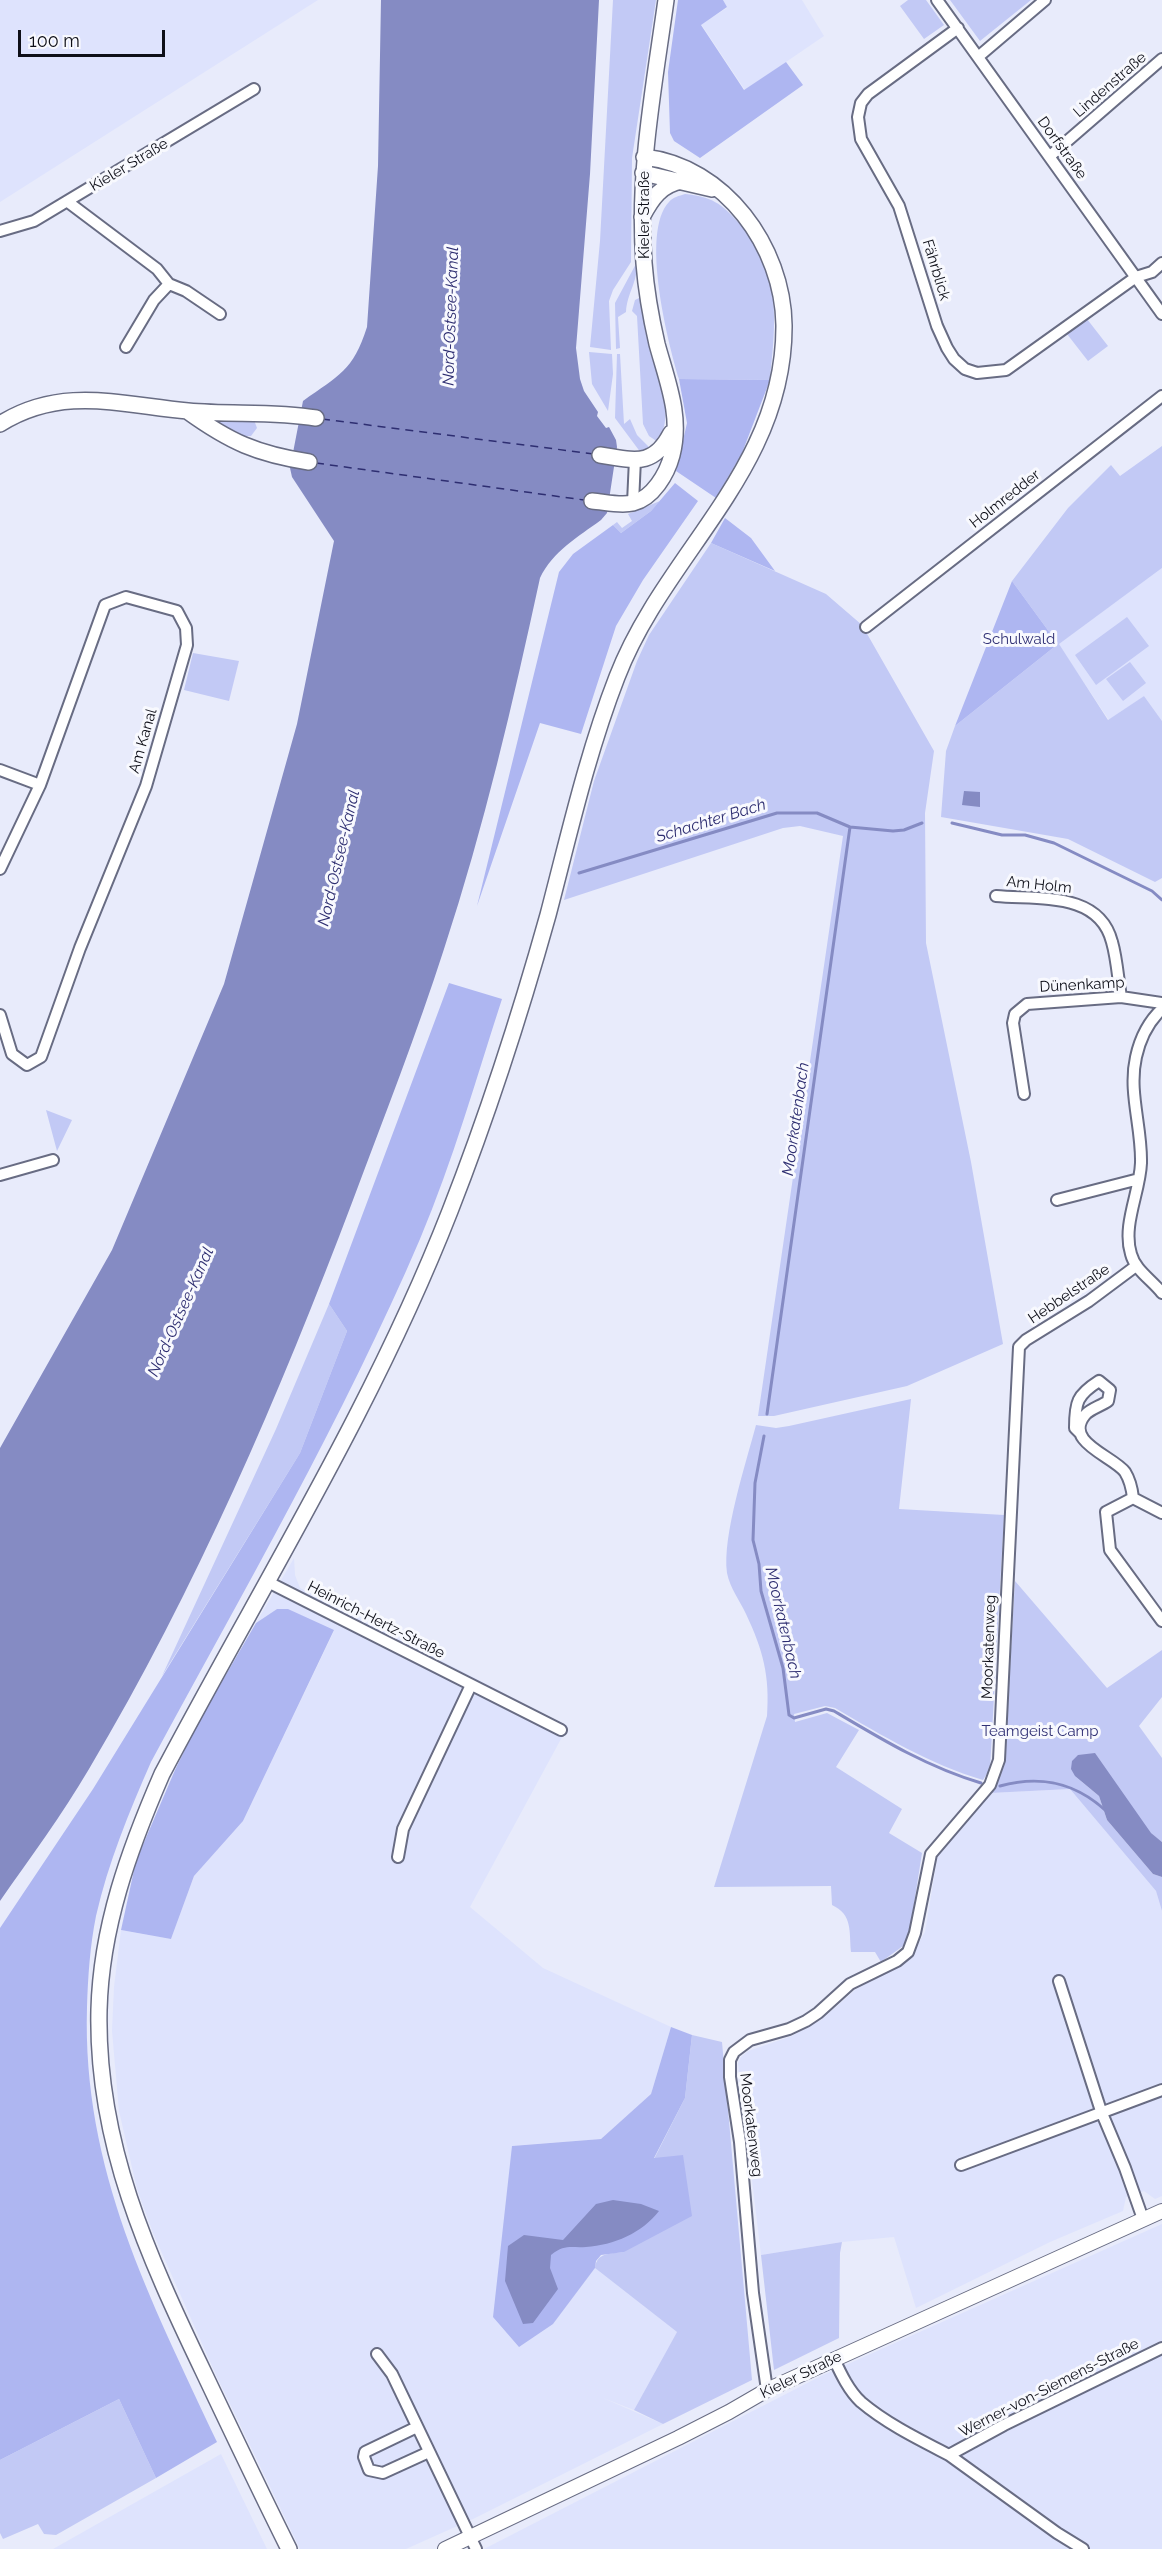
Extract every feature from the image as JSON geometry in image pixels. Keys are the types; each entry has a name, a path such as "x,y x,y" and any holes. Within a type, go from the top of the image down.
{"main road":[{"name":"Kieler Straße","path":"633,503 654,490 664,474 672,454 676,412 656,340 646,276 642,217 643,173 666,0"},
{"path":"289,2549 170,2303 138,2227 123,2182 111,2137 104,2093 99,2011 104,1958 122,1874 140,1823 162,1774 322,1484 386,1360 449,1214 493,1094 525,994 579,794 618,674 637,634 657,600 730,494 769,416 778,381 784,326 779,284 774,266 758,234 745,217 699,174 675,163 645,157"},
{"path":"643,173 683,180 720,192"},
{"path":"642,217 659,190 670,183 683,180"},
{"path":"0,424 28,411 74,400 117,401 187,411 294,414 316,418"},
{"path":"187,411 218,433 244,446 282,458 309,462"},
{"path":"600,455 645,459 657,454 674,428"},
{"path":"592,501 633,503"}],"street":[{"name":"Dorfstraße","path":"937,0 1162,314"},
{"path":"978,57 1045,0"},
{"name":"Fährblick","path":"958,28 868,94 861,103 858,117 861,139 892,193 902,216 938,326 954,359 965,369 977,373 1005,370 1136,277 1152,272 1162,263"},
{"name":"Lindenstraße","path":"1050,156 1162,59"},
{"name":"Kieler Straße","path":"0,231 34,221 68,202 254,89"},
{"path":"68,202 157,269 169,284 186,291 220,314"},
{"path":"126,346 154,300 169,284"},
{"name":"Holmredder","path":"866,627 1162,396"},
{"path":"633,503 635,459"},
{"name":"Am Kanal","path":"0,869 40,785 105,605 126,597 177,611 186,628 187,645 146,786 80,948 41,1057 27,1065 12,1054 0,1015"},
{"path":"0,770 40,785"},
{"name":"Am Holm","path":"996,896 1074,903 1093,911 1101,918 1112,941 1121,997"},
{"name":"Dünenkamp","path":"1024,1094 1013,1023 1015,1014 1027,1004 1121,997 1162,1004"},
{"path":"1162,1009 1147,1027 1136,1058 1133,1076 1140,1140 1139,1179 1129,1239 1130,1253 1136,1266 1162,1293"},
{"path":"0,1175 53,1160"},
{"path":"1057,1200 1139,1179"},
{"name":"Hebbelstraße","path":"1018,1347 1089,1301 1136,1266"},
{"name":"Moorkatenweg","path":"767,2390 753,2293 740,2142 730,2077 730,2060 741,2045 750,2040 789,2030 806,2021 850,1984 897,1961 908,1952 915,1934 931,1854 980,1798 996,1773 1001,1746 1018,1347"},
{"path":"1080,1433 1080,1422 1086,1413 1108,1401 1110,1390 1104,1382 1099,1381 1084,1390 1077,1402 1075,1428 1086,1443 1124,1470 1131,1484 1133,1498"},
{"path":"1133,1498 1162,1513"},
{"path":"1133,1498 1106,1512 1110,1550 1162,1621"},
{"name":"Heinrich-Hertz-Straße","path":"268,1582 561,1730"},
{"path":"398,1857 403,1829 471,1685"},
{"path":"1059,1981 1101,2111 1143,2219"},
{"path":"962,2165 1162,2090"},
{"name":"Kieler Straße","path":"444,2549 474,2543 689,2433 767,2390 1162,2211"},
{"name":"Werner-von-Siemens-Straße","path":"949,2455 1004,2425 1162,2348"},
{"path":"377,2354 392,2374 474,2543"},
{"name":"Werner-von-Siemens-Straße","path":"834,2359 842,2377 860,2401 918,2439 949,2455 1058,2534 1083,2549"},
{"path":"417,2427 365,2452 364,2457 369,2470 383,2473 429,2452"}],"shaded area":[{"path":"0,0 318,0 0,202"},
{"path":"723,0 802,0 824,36 745,90 701,24 727,8"},
{"path":"1162,568 1162,721 1144,696 1109,720 1058,644"},
{"path":"294,1558 295,1575 300,1588 568,1726 470,1907 543,1968 671,2027 651,2094 601,2139 512,2146 553,2324 595,2268 677,2332 634,2410 603,2398 663,2424 473,2519 406,2549 300,2549 216,2375 153,2233 137,2189 119,2111 112,2031 114,1987 121,1930 171,1939 194,1876 243,1821 334,1631 287,1609 277,1609 256,1623"},
{"path":"1070,1789 1156,1891 1162,1911 1162,2196 1155,2199 1144,2191 1126,2197 1123,2211 1050,2242 916,2308 894,2237 842,2242 761,2255 738,2063 741,2057 748,2051 792,2036 821,2020 855,1990 911,1956 925,1932 938,1854 990,1793"},
{"path":"1162,2224 1162,2549 484,2549 821,2376"},
{"path":"221,2454 267,2549 53,2549"}],"green space":[{"path":"613,0 656,0 632,158 631,262 613,290 609,301 611,350 590,347 600,241"},
{"path":"678,0 723,0 727,7 701,25 744,90 786,62 803,85 700,158 674,141 670,133 668,72"},
{"path":"908,0 926,0 944,25 924,39 900,6"},
{"path":"950,0 1031,0 980,41"},
{"path":"685,194 709,199 727,210 753,241 763,259 773,297 774,337 770,380 679,379 663,315 657,262 657,237 661,217 669,202"},
{"path":"637,262 636,276 626,312 618,317 620,348 616,349 615,303"},
{"path":"641,297 651,355 665,405 663,430 658,442 649,436 643,424 637,316 632,311 635,300"},
{"path":"1087,319 1108,346 1088,361 1067,334"},
{"path":"589,352 612,354 613,374 608,411 592,384"},
{"path":"617,354 620,354 624,424 630,419 637,435 650,448 641,453 615,418"},
{"path":"679,379 770,380 742,453 716,498 676,471 687,423"},
{"path":"211,418 254,420 257,428 251,436 241,436"},
{"path":"1162,446 1162,568 1059,644 1108,720 1144,696 1162,721 1162,878 1155,882 1068,839 941,817 946,751 955,726 1058,644 1012,581 1068,508 1111,465 1120,476"},
{"path":"675,483 698,501 643,580 616,626 581,734 540,723 477,906 559,572 573,554 613,525 621,533 651,511"},
{"path":"660,501 651,511 621,533 613,525 617,522 622,528 632,521 628,514"},
{"path":"725,518 751,538 775,571 711,543"},
{"path":"711,543 826,594 862,625 934,751 925,813 926,943 971,1162 1003,1344 907,1386 774,1416 758,1416 843,836 800,826 783,828 564,900 594,781 637,661 649,635"},
{"name":"Schulwald","path":"1012,581 1058,644 955,726"},
{"path":"1127,617 1149,646 1096,685 1075,655"},
{"path":"193,653 239,661 229,701 184,690"},
{"path":"1130,662 1146,683 1123,701 1106,679"},
{"path":"449,983 502,999 464,1120 432,1210 390,1306 326,1438 151,1762 113,1857 94,1927 87,1995 88,2067 96,2123 108,2178 145,2284 217,2442 156,2478 119,2399 0,2460 0,1928 93,1789 300,1453 347,1331 329,1304"},
{"path":"46,1110 72,1120 57,1151"},
{"path":"329,1304 347,1331 300,1453 162,1676 276,1429"},
{"path":"911,1399 899,1509 1004,1515 990,1769 983,1780 944,1766 835,1708 825,1706 794,1714 795,1722 827,1713 859,1730 836,1767 902,1809 889,1833 922,1853 909,1936 903,1946 881,1962 875,1952 851,1952 849,1924 844,1914 832,1905 831,1886 714,1887 767,1716 768,1702 761,1652 744,1609 730,1584 726,1558 731,1520 756,1425 776,1428 789,1426"},
{"name":"Teamgeist Camp","path":"1015,1581 1107,1688 1162,1650 1162,1697 1139,1726 1162,1758 1162,1842 1075,1776 1099,1796 1107,1820 1153,1874 1162,1877 1162,1911 1156,1891 1070,1789 990,1793 1004,1766"},
{"path":"277,1609 288,1609 334,1630 243,1821 194,1876 171,1939 121,1930 136,1861 175,1770 199,1721 256,1623"},
{"path":"671,2027 692,2035 685,2098 654,2158 683,2155 692,2216 624,2252 601,2255 596,2261 595,2268 553,2324 519,2347 493,2317 512,2146 601,2139 651,2094"},
{"path":"692,2035 722,2042 752,2380 663,2424 634,2410 677,2332 595,2268 601,2256 624,2252 654,2159 685,2098"},
{"path":"842,2242 839,2338 774,2370 761,2255"},
{"path":"119,2399 156,2478 56,2535 44,2534 38,2524 3,2539 0,2533 0,2460"}],"water":[{"name":"Nord-Ostsee-Kanal","path":"381,0 599,0 590,174 576,348 584,391 598,412 597,416 606,428 609,427 616,440 617,447 607,513 559,552 545,568 540,578 497,765 444,949 412,1043 353,1200 265,1419 200,1562 128,1701 68,1803 0,1901 0,1448 112,1250 224,984 297,724 334,541 292,477 290,468 303,401 335,378 350,363 362,342 367,327 378,166"},
{"path":"964,791 980,792 980,807 962,805"},
{"path":"1095,1753 1151,1833 1162,1842 1162,1877 1153,1874 1107,1820 1099,1796 1075,1776 1071,1769 1072,1761 1078,1755"},
{"path":"613,2200 641,2204 659,2211 636,2232 617,2241 596,2246 564,2248 551,2255 550,2268 558,2289 533,2323 523,2324 505,2281 508,2246 524,2235 563,2240 596,2204"}],"waterway":[{"name":"Schachter Bach","path":"579,873 777,813 817,813 850,827 893,831 904,830 922,823"},
{"name":"Schachter Bach","path":"952,823 1002,835 1025,835 1054,843 1152,891 1162,900"},
{"name":"Moorkatenbach","path":"767,1414 850,827"},
{"name":"Moorkatenbach","path":"764,1436 755,1483 753,1540 759,1564 761,1591 783,1668 789,1715 794,1718 826,1709 834,1711 923,1761 981,1783"},
{"name":"Moorkatenbach","path":"1000,1786 1029,1781 1056,1783 1081,1793 1105,1810"}],"ferry route":[{"path":"322,419 594,454"},
{"path":"316,463 584,500"}]}
